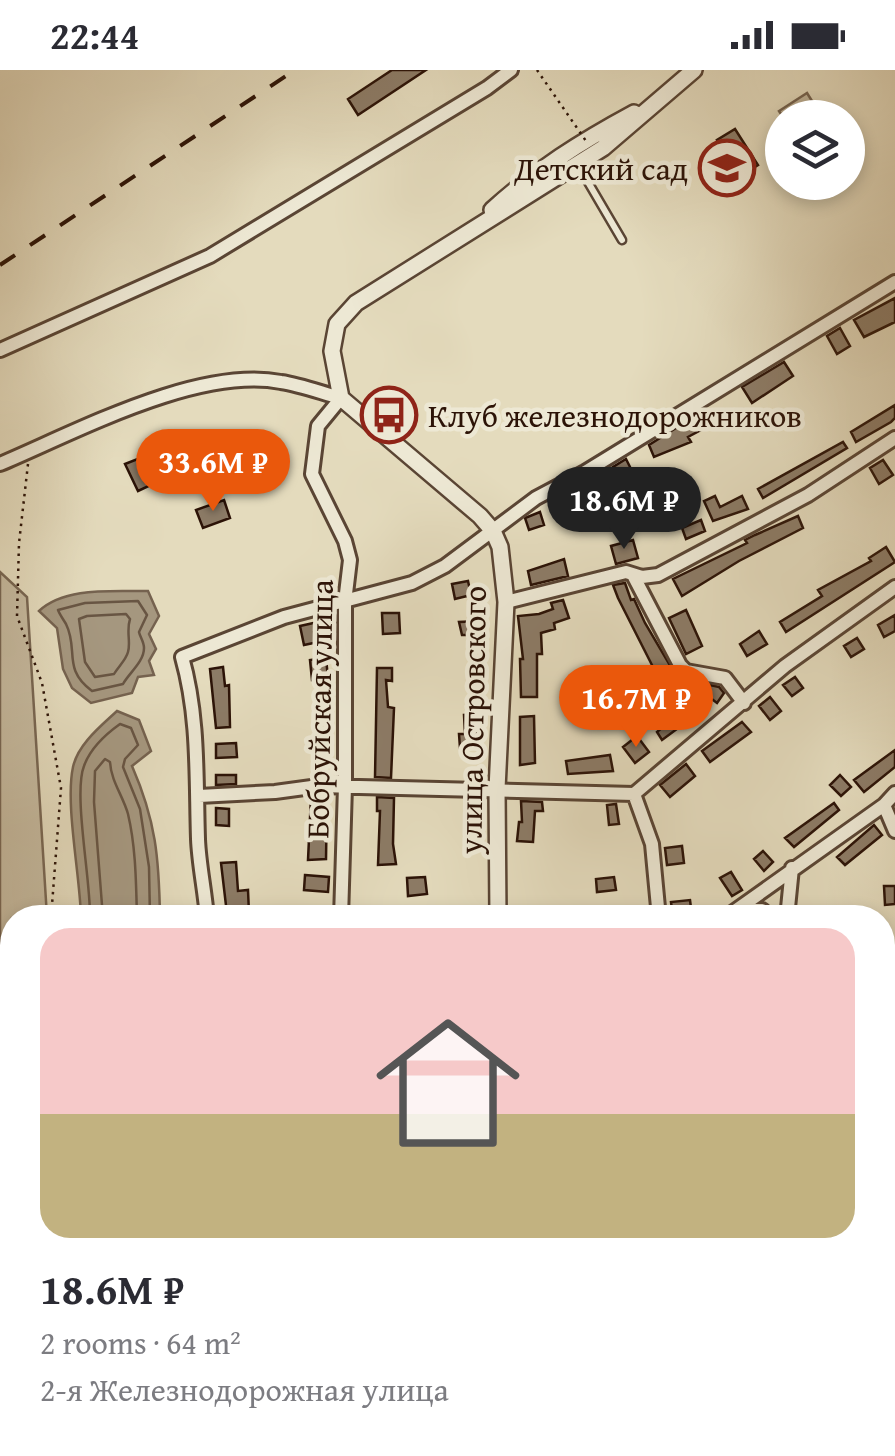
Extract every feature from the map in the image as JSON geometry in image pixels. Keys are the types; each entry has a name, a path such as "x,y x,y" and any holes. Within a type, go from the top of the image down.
{"street":[{"path":"0,350 210,256 512,70"},
{"path":"341,398 332,351 337,324 356,303 603,148 694,70"},
{"path":"459,240 547,163 664,97"},
{"path":"206,905 198,840 199,796 191,689 182,657 284,617 412,582 445,566 536,498 895,282"},
{"path":"0,464 142,404 218,381 278,381 341,398 415,458 493,532"},
{"name":"Бобруйская улица","path":"341,398 318,426 312,474 345,541 350,560 345,602 346,786 341,905"},
{"path":"506,602 626,572 658,575 808,496 895,438"},
{"name":"улица Островского","path":"493,532 500,547 506,602 498,789 498,905"},
{"path":"632,575 680,665 686,671 725,678 744,704"},
{"path":"199,796 346,786 634,794 785,666 895,587"},
{"path":"743,905 884,805 895,793"},
{"path":"634,794 652,844 658,905"},
{"path":"884,805 895,831"},
{"path":"788,905 792,868"}],"lane":[{"path":"577,164 622,240"}],"path":[{"path":"537,70 586,141"},
{"path":"29,452 18,543 17,616 42,683 61,788 53,905"}],"shaded area":[{"path":"0,572 27,597 46,905 0,905"}],"water":[{"path":"148,591 159,616 149,634 156,649 149,661 154,675 138,677 132,693 91,703 72,688 63,669 57,628 39,611 76,594"},
{"path":"117,711 139,720 151,751 132,766 155,840 160,905 80,905 71,782 76,759 97,729"}],"building":[{"path":"392,70 426,70 358,115 348,99"},
{"path":"735,129 758,165 740,176 717,140"},
{"path":"895,298 895,322 864,337 854,320"},
{"path":"840,328 850,346 837,354 827,336"},
{"path":"784,362 793,376 752,403 742,387"},
{"path":"895,405 891,422 856,442 851,432"},
{"path":"706,409 714,423 688,437 691,442 654,457 649,445"},
{"path":"843,442 847,448 763,498 758,489"},
{"path":"140,458 153,484 138,491 125,464"},
{"path":"626,459 634,475 621,482 613,467"},
{"path":"883,460 893,475 879,484 870,468"},
{"path":"589,481 593,492 568,503 570,509 558,513 553,500"},
{"path":"715,496 720,507 742,496 748,509 713,521 704,501"},
{"path":"224,500 230,518 203,528 196,510"},
{"path":"540,512 544,525 529,530 525,518"},
{"path":"798,516 803,528 682,596 673,579"},
{"path":"701,520 705,531 686,539 682,528"},
{"path":"633,540 638,558 616,564 611,546"},
{"path":"886,547 895,562 786,632 780,622 822,596 818,590 871,561 869,558"},
{"path":"564,559 568,576 531,585 528,571"},
{"path":"468,581 471,595 455,599 452,584"},
{"path":"625,583 681,684 669,690 658,670 655,671 618,598 613,585"},
{"path":"563,600 569,618 554,623 555,629 541,633 537,697 521,697 523,659 518,616 539,614 553,609 551,603"},
{"path":"686,610 702,646 686,654 669,618"},
{"path":"382,613 399,613 400,633 383,634"},
{"path":"895,615 895,631 884,637 878,625"},
{"path":"481,621 482,635 462,635 459,622"},
{"path":"318,622 323,641 304,645 300,626"},
{"path":"759,631 767,644 747,656 740,644"},
{"path":"857,638 864,649 851,657 844,646"},
{"path":"326,658 328,678 312,680 310,660"},
{"path":"223,667 225,686 229,685 230,727 216,728 210,669"},
{"path":"377,668 392,668 392,681 386,680 388,707 394,708 391,778 375,777"},
{"path":"795,677 803,688 792,696 783,685"},
{"path":"710,685 724,693 717,703 704,693"},
{"path":"770,697 781,711 770,720 759,706"},
{"path":"682,710 689,720 662,740 657,732"},
{"path":"477,714 477,747 460,748 459,734 465,734 464,715"},
{"path":"534,716 535,763 520,765 520,717"},
{"path":"742,722 751,732 710,762 702,751"},
{"path":"637,736 649,752 635,763 623,747"},
{"path":"236,743 237,757 216,758 216,744"},
{"path":"895,750 895,767 864,792 854,780"},
{"path":"610,755 613,771 568,774 566,761"},
{"path":"686,764 695,776 670,797 660,785"},
{"path":"216,775 236,775 236,784 216,785"},
{"path":"840,775 851,787 841,796 830,785"},
{"path":"327,796 326,859 308,860 311,797"},
{"path":"377,797 394,798 396,864 378,865"},
{"path":"521,801 542,802 543,811 535,811 533,842 517,841 522,822"},
{"path":"834,803 839,810 794,847 785,838"},
{"path":"616,804 619,824 609,825 607,805"},
{"path":"216,808 229,809 229,826 216,825"},
{"path":"874,825 882,835 845,865 837,857"},
{"path":"682,846 684,863 667,865 665,848"},
{"path":"763,851 773,862 764,871 754,859"},
{"path":"236,862 238,891 248,890 249,905 226,905 221,863"},
{"path":"731,872 742,890 732,896 720,878"},
{"path":"305,875 329,877 328,892 304,890"},
{"path":"425,877 427,894 408,896 407,878"},
{"path":"614,877 616,890 597,892 596,879"},
{"path":"884,886 895,886 895,904 885,905"},
{"path":"690,900 691,905 671,905"}],"railway":[{"path":"0,265 295,70"}],"place":[{"name":"Детский сад","path":"727,168"},
{"name":"Клуб железнодорожников","path":"389,415"}]}
